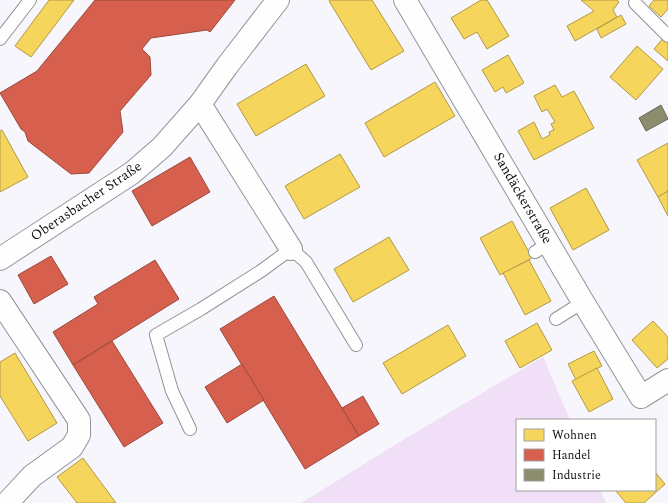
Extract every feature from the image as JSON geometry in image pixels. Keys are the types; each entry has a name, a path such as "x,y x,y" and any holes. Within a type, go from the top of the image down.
{"street":[{"name":"Oberasbacher Straße","path":"0,259 132,173 162,147 200,104 227,66 278,0"},
{"name":"Sandäckerstraße","path":"405,0 542,248 583,302 641,396 668,380"},
{"path":"200,104 291,249"},
{"path":"0,301 79,420 79,435 72,447 32,476 7,503"}],"lane":[{"path":"0,39 30,0"},
{"path":"635,3 668,36"},
{"path":"190,429 172,391 156,335 201,309 261,271 291,249 306,262 356,345"},
{"path":"556,319 583,302"}],"shaded area":[{"path":"543,357 570,419 516,419 516,491 600,491 606,503 301,503 408,437"}],"building: Wohnen":[{"path":"49,0 74,0 31,57 15,46"},
{"path":"372,0 404,51 371,70 329,1"},
{"path":"481,0 487,0 509,36 487,49 477,32 464,39 451,18"},
{"path":"581,0 617,0 619,2 613,10 617,17 575,41 567,26 594,11"},
{"path":"654,0 668,0 668,9 661,17 649,6"},
{"path":"621,15 626,24 601,38 597,29"},
{"path":"665,36 668,39 668,61 654,49"},
{"path":"637,46 663,69 636,100 610,77"},
{"path":"508,55 524,83 506,93 503,87 495,92 482,70"},
{"path":"306,64 325,96 256,136 237,104"},
{"path":"435,82 455,116 384,157 365,123"},
{"path":"555,85 562,97 574,91 594,128 534,160 518,131 534,122 542,139 550,135 549,132 554,130 551,124 555,122 547,109 542,112 534,96"},
{"path":"2,130 28,177 0,192 0,131"},
{"path":"668,143 668,191 658,197 637,160"},
{"path":"340,154 360,187 304,219 285,186"},
{"path":"586,188 609,230 573,250 550,208"},
{"path":"668,191 668,216 658,197"},
{"path":"512,221 532,258 500,275 480,238"},
{"path":"389,237 409,270 353,302 334,269"},
{"path":"529,260 551,301 525,315 503,273"},
{"path":"653,321 668,337 668,359 657,368 632,340"},
{"path":"537,323 552,350 520,368 505,341"},
{"path":"448,325 466,356 402,394 383,363"},
{"path":"594,351 602,366 576,380 568,364"},
{"path":"15,353 57,423 28,441 0,396 0,362"},
{"path":"597,368 613,399 589,412 572,381"},
{"path":"83,458 116,503 77,503 57,477"},
{"path":"656,473 665,484 644,503 626,503 616,491 656,491"}],"building: Handel":[{"path":"95,0 235,0 210,32 207,30 151,38 142,49 150,57 151,75 120,111 123,132 89,173 71,174 28,141 25,132 21,129 0,93 37,71"},
{"path":"190,157 210,192 152,226 132,191"},
{"path":"51,256 68,284 34,304 18,275"},
{"path":"155,260 179,299 73,365 53,332 98,304 94,297"},
{"path":"274,296 359,436 305,469 220,329"},
{"path":"112,341 163,423 124,447 73,365"},
{"path":"242,364 264,400 227,423 205,387"},
{"path":"363,396 379,424 359,436 342,408"}],"building: Industrie":[{"path":"661,105 668,119 646,131 639,118"}]}
